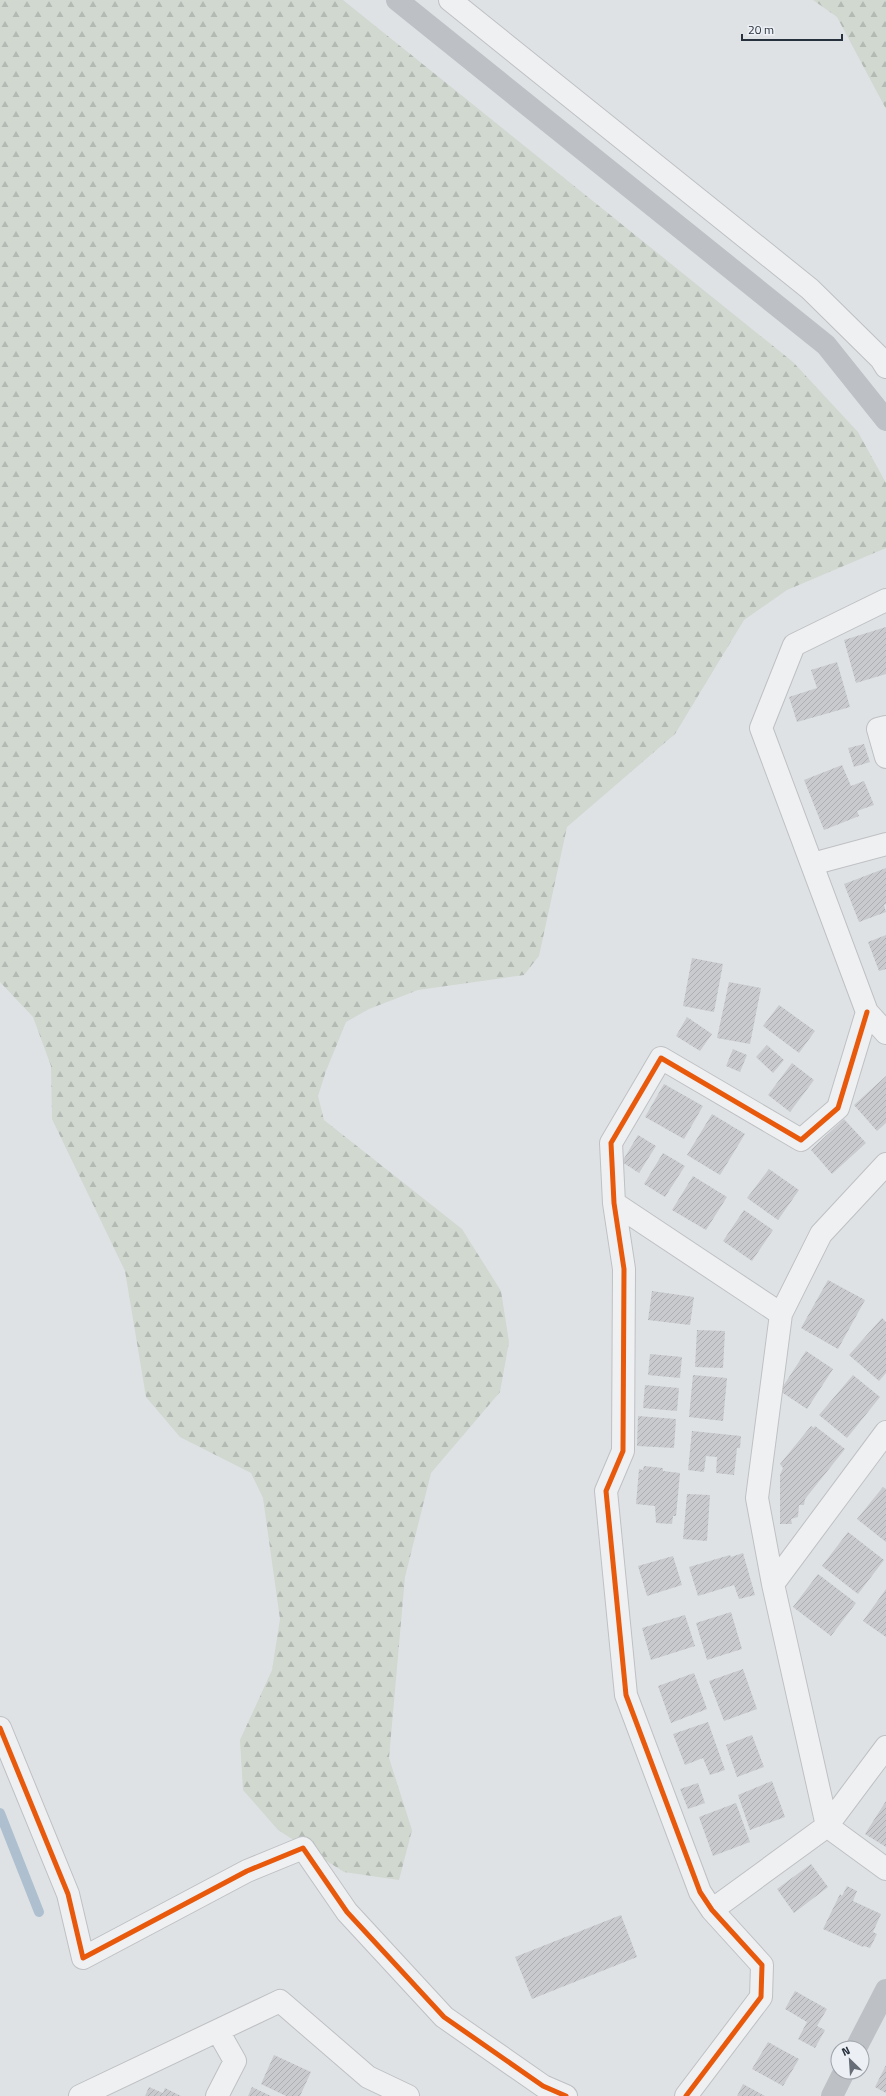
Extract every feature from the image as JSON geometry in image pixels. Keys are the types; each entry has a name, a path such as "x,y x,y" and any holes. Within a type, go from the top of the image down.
{"street":[{"path":"397,0 826,345 886,420"},
{"path":"450,0 810,289 881,359 886,367"},
{"path":"886,600 794,645 761,728 867,1012 886,1033"},
{"path":"886,727 878,729 886,757"},
{"path":"812,864 886,844"},
{"path":"686,2096 761,1997 762,1965 712,1910 700,1892 626,1695 606,1491 624,1451 624,1269 614,1203 611,1143 661,1058 801,1140 838,1108 867,1012"},
{"path":"886,1164 821,1234 781,1314 757,1498 773,1584 827,1826 886,1869"},
{"path":"614,1203 781,1314"},
{"path":"773,1584 886,1432"},
{"path":"0,1728 68,1894 83,1958 247,1871 303,1848 347,1912 444,2017 543,2086 566,2096"},
{"path":"712,1910 827,1826 886,1747"},
{"path":"860,2040 886,1990"},
{"path":"80,2096 280,2001 368,2077 407,2096"},
{"path":"217,2096 235,2061 218,2031"},
{"path":"832,2096 840,2080"}],"green space":[{"path":"0,0 343,0 793,362 858,432 886,483 886,548 787,590 744,620 675,734 567,827 539,956 524,975 418,990 369,1009 346,1022 326,1071 318,1096 324,1120 462,1229 501,1291 509,1342 500,1392 431,1473 405,1577 389,1758 412,1830 399,1880 344,1872 278,1830 243,1790 240,1740 272,1670 280,1619 263,1498 251,1473 180,1437 146,1397 125,1271 52,1119 51,1066 33,1017 0,982"},
{"path":"813,0 886,0 886,109 837,17"}],"building":[{"path":"886,627 886,674 856,683 844,640"},
{"path":"837,662 850,707 797,722 789,697 817,688 811,670"},
{"path":"864,744 870,762 854,767 848,748"},
{"path":"842,765 851,786 864,781 874,805 857,811 859,816 824,830 804,780"},
{"path":"886,868 886,904 884,905 886,912 859,922 844,884"},
{"path":"886,935 886,969 879,971 868,942"},
{"path":"692,958 723,964 714,1012 683,1006"},
{"path":"729,982 761,988 750,1044 717,1038"},
{"path":"779,1005 815,1031 799,1053 763,1026"},
{"path":"687,1017 712,1034 700,1051 676,1036"},
{"path":"767,1045 784,1060 773,1073 756,1057"},
{"path":"733,1049 747,1055 740,1072 726,1066"},
{"path":"792,1063 814,1080 790,1112 768,1095"},
{"path":"886,1076 886,1123 877,1131 854,1105"},
{"path":"664,1084 703,1106 684,1139 645,1117"},
{"path":"712,1114 745,1134 720,1175 687,1155"},
{"path":"844,1119 866,1143 832,1174 811,1150"},
{"path":"638,1135 656,1146 639,1173 622,1162"},
{"path":"663,1153 685,1166 665,1197 644,1184"},
{"path":"769,1169 799,1190 778,1220 747,1198"},
{"path":"693,1176 727,1197 706,1230 672,1210"},
{"path":"744,1210 773,1230 752,1261 723,1241"},
{"path":"828,1280 865,1300 838,1349 801,1328"},
{"path":"652,1291 694,1297 690,1325 648,1320"},
{"path":"882,1318 886,1322 886,1373 879,1381 849,1355"},
{"path":"697,1330 725,1331 723,1368 695,1367"},
{"path":"806,1351 833,1369 807,1409 780,1391"},
{"path":"650,1354 682,1357 680,1378 648,1375"},
{"path":"693,1375 727,1378 723,1421 689,1417"},
{"path":"853,1375 880,1397 847,1438 819,1415"},
{"path":"645,1385 679,1388 677,1411 643,1408"},
{"path":"638,1416 676,1419 674,1448 637,1446"},
{"path":"811,1426 814,1428 815,1426 845,1449 805,1499 804,1505 799,1505 798,1517 791,1519 792,1524 780,1524 780,1475 783,1468 780,1464"},
{"path":"692,1431 741,1436 740,1448 737,1448 734,1475 716,1473 717,1457 706,1456 704,1472 688,1470"},
{"path":"644,1466 663,1468 663,1471 680,1473 676,1516 673,1516 672,1524 656,1523 655,1506 636,1504 639,1469 643,1470"},
{"path":"883,1487 886,1489 886,1542 857,1519"},
{"path":"687,1494 710,1495 707,1541 683,1539"},
{"path":"848,1532 884,1560 858,1594 822,1566"},
{"path":"743,1553 755,1595 739,1599 734,1585 698,1596 689,1567 730,1555 731,1557"},
{"path":"673,1556 682,1585 647,1596 638,1566"},
{"path":"818,1574 856,1603 831,1636 793,1607"},
{"path":"886,1589 886,1637 863,1621"},
{"path":"731,1612 742,1649 707,1660 696,1623"},
{"path":"685,1615 695,1646 651,1660 642,1628"},
{"path":"743,1669 757,1709 724,1721 709,1681"},
{"path":"694,1673 707,1709 671,1723 658,1686"},
{"path":"708,1722 725,1770 710,1775 703,1758 685,1765 673,1734"},
{"path":"752,1735 764,1767 737,1777 726,1745"},
{"path":"772,1781 785,1817 750,1830 738,1795"},
{"path":"698,1783 705,1803 688,1809 680,1789"},
{"path":"886,1801 886,1847 865,1834"},
{"path":"736,1803 750,1842 713,1856 699,1817"},
{"path":"811,1864 828,1887 794,1913 777,1889"},
{"path":"847,1886 857,1891 853,1901 881,1914 873,1932 877,1934 870,1948 863,1947 823,1929 840,1894 842,1896"},
{"path":"621,1915 637,1957 532,1999 515,1957"},
{"path":"795,1991 827,2009 817,2026 825,2030 815,2048 798,2039 807,2022 785,2009"},
{"path":"768,2042 799,2059 783,2086 752,2069"},
{"path":"274,2055 311,2072 300,2096 286,2096 261,2084"},
{"path":"886,2065 886,2093 875,2087"},
{"path":"743,2084 765,2096 737,2096"},
{"path":"149,2087 163,2093 165,2088 181,2096 145,2096"},
{"path":"252,2087 271,2096 248,2096"}],"waterway":[{"path":"0,1813 39,1912"}],"cycle path":[{"path":"686,2096 761,1997 762,1965 712,1910 700,1892 626,1695 606,1491 623,1451 624,1269 614,1203 611,1143 661,1058 801,1140 838,1108 867,1012"},
{"path":"0,1728 68,1894 83,1958 247,1871 303,1848 347,1912 444,2017 543,2086 566,2096"}]}
